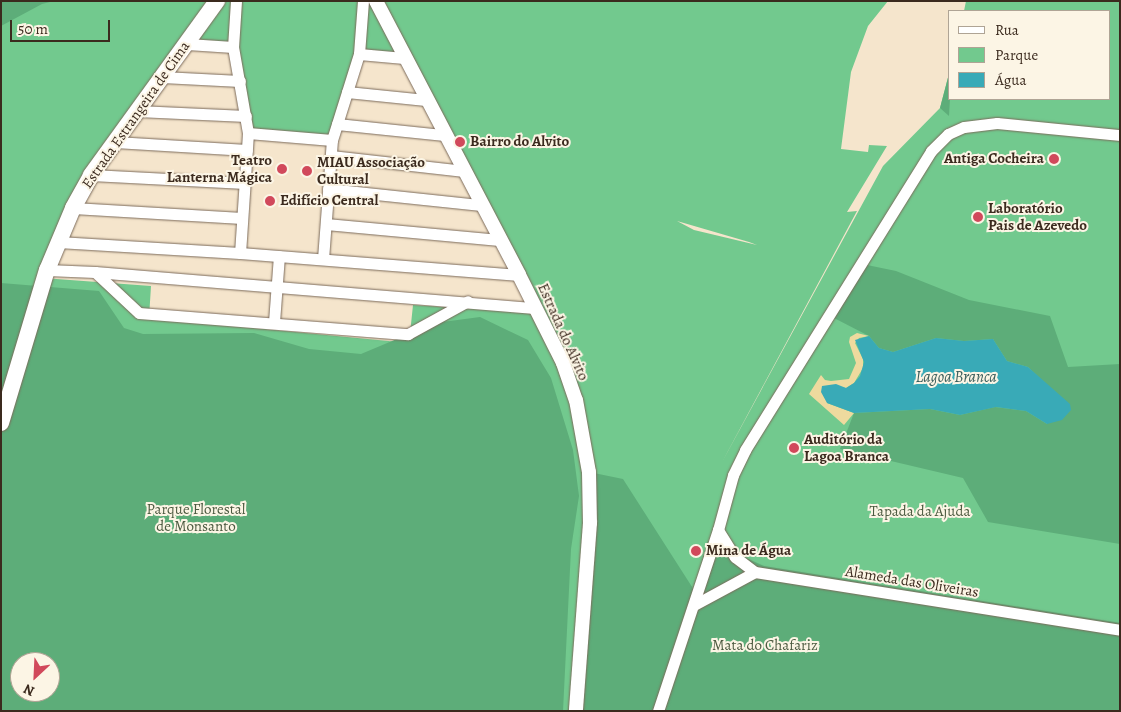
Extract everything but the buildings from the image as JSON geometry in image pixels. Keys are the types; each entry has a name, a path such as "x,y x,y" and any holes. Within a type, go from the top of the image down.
{"main road":[{"name":"Estrada Estrangeira de Cima","path":"1,423 47,270 73,208 91,175 217,1"}],"street":[{"path":"236,1 233,47 248,133 240,253"},
{"path":"322,259 332,140 359,54 363,1"},
{"name":"Estrada do Alvito","path":"376,1 444,136 499,240 520,275 563,363 576,400 589,472 590,523 576,711"},
{"path":"186,44 233,47"},
{"path":"359,54 404,58"},
{"path":"162,77 240,80"},
{"path":"347,92 426,100"},
{"path":"137,111 246,116"},
{"path":"658,711 718,530 733,476 745,450 931,151 948,134 964,127 997,123 1120,135"},
{"path":"337,124 444,136"},
{"path":"248,133 332,140"},
{"path":"115,142 247,150"},
{"path":"331,156 464,171"},
{"path":"91,175 245,183"},
{"path":"328,190 481,205"},
{"path":"73,208 242,218"},
{"path":"326,224 499,240"},
{"path":"58,242 240,253 520,275"},
{"path":"274,322 279,256"},
{"path":"47,270 276,286 535,308"},
{"path":"95,272 139,313 274,322 408,334 468,301"},
{"name":"Alameda das Oliveiras","path":"718,530 735,557 755,572 1120,630"},
{"path":"694,605 755,572"}],"green space":[{"path":"1,1 888,1 868,26 851,72 841,149 868,152 869,145 887,146 847,212 857,211 721,464 883,166 940,108 948,78 948,100 1111,100 1111,10 964,10 966,1 1120,1 1120,711 1,711","holes":["196,41 237,44 249,134 337,141 365,54 410,58 540,313 413,305 409,343 149,318 151,286 43,278 77,204","677,221 757,245 694,230"]},
{"path":"1,1 54,1 42,4 1,26"},
{"path":"948,78 949,116 940,108"},
{"path":"867,265 896,271 969,300 1050,316 1068,367 1120,364 1120,544 988,522 963,478 840,449 854,413 930,409 960,415 995,407 1026,411 1047,424 1044,382 1028,367 1007,361 993,339 964,341 936,338 893,352 879,348 869,336 834,318"},
{"name":"Parque Florestal de Monsanto","path":"1,283 99,291 124,328 143,334 254,333 309,349 361,354 435,323 480,317 528,340 551,378 573,450 579,496 571,549 563,711 1,711"},
{"name":"Mata do Chafariz","path":"589,472 623,479 694,590 708,541 764,566 1120,623 1120,711 576,711"}],"sand":[{"path":"857,333 869,336 859,338 855,343 863,359 863,368 854,383 846,388 841,387 827,403 854,413 844,425 809,394 821,375 825,380 831,381 849,379 856,363 849,342 850,337"}],"water":[{"name":"Lagoa Branca","path":"869,336 879,348 893,352 936,338 964,341 993,339 1007,361 1028,367 1070,404 1071,410 1062,420 1047,424 1026,411 996,407 960,415 930,409 854,413 827,403 821,392 822,386 836,384 846,388 860,376 864,362 855,340"}],"place":[{"name":"Bairro do Alvito","path":"460,142"},
{"name":"Antiga Cocheira","path":"1054,159"},
{"name":"Teatro Lanterna Mágica","path":"282,169"},
{"name":"MIAU Associação Cultural","path":"307,171"},
{"name":"Edifício Central","path":"270,201"},
{"name":"Laboratório Pais de Azevedo","path":"978,217"},
{"name":"Auditório da Lagoa Branca","path":"794,448"},
{"name":"Mina de Água","path":"696,551"}],"park label":[{"name":"Tapada da Ajuda","path":"920,512"}]}
